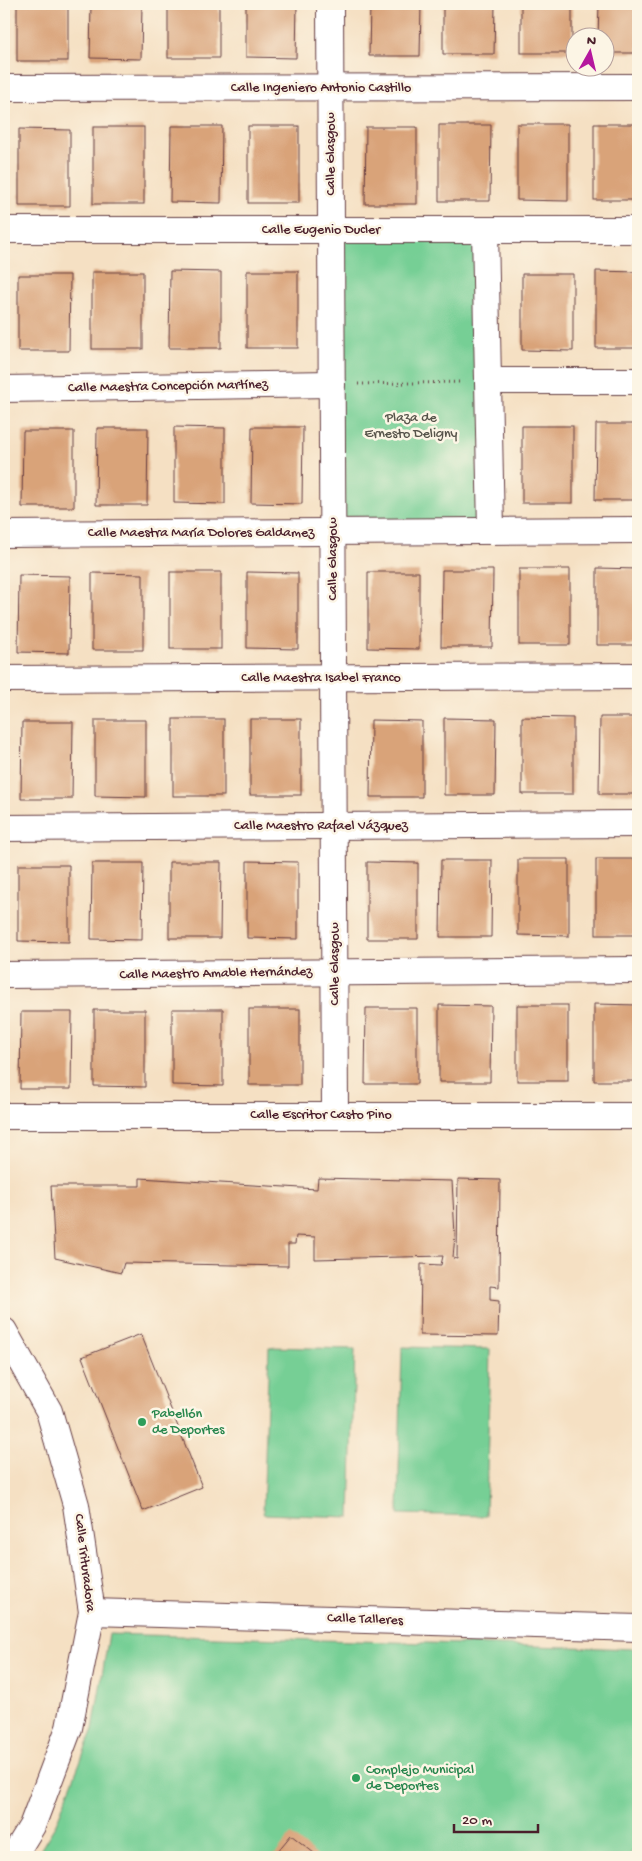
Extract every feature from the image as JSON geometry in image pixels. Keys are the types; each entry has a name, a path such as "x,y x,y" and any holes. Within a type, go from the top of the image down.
{"street":[{"name":"Calle Glasgow","path":"330,4 335,1115"},
{"name":"Calle Ingeniero Antonio Castillo","path":"4,88 638,87"},
{"name":"Calle Eugenio Ducler","path":"4,230 638,230"},
{"path":"485,230 492,531"},
{"path":"488,381 638,381"},
{"name":"Calle Maestra Concepción Martínez","path":"4,389 332,384"},
{"name":"Calle Maestra María Dolores Galdamez","path":"4,534 638,530"},
{"name":"Calle Maestra Isabel Franco","path":"4,679 638,676"},
{"name":"Calle Maestro Rafael Vázquez","path":"4,828 638,824"},
{"name":"Calle Maestro Amable Hernández","path":"4,975 638,970"},
{"name":"Calle Escritor Casto Pino","path":"4,1116 638,1116"},
{"name":"Calle Trituradora","path":"4,1331 49,1410 76,1505 92,1612 69,1728 32,1826 13,1857"},
{"name":"Calle Talleres","path":"92,1612 638,1628"}],"path":[{"path":"332,384 488,381"}],"green space":[{"name":"Plaza de Ernesto Deligny","path":"332,230 485,230 491,531 333,532"},
{"path":"269,1347 355,1349 350,1517 263,1514"},
{"path":"402,1347 490,1349 486,1516 398,1514"},
{"name":"Complejo Municipal de Deportes","path":"109,1634 638,1649 638,1845 628,1857 36,1857 55,1826 93,1729"}],"building":[{"path":"17,4 68,4 68,61 17,61"},
{"path":"91,4 142,4 141,59 90,58"},
{"path":"168,4 219,4 219,58 168,58"},
{"path":"246,4 297,4 296,58 246,57"},
{"path":"370,4 421,4 420,56 369,56"},
{"path":"443,4 495,4 494,54 443,54"},
{"path":"521,4 572,4 572,28 564,28 564,53 521,53"},
{"path":"599,4 638,4 638,53 614,53 614,28 598,28"},
{"path":"517,124 568,124 568,201 517,200"},
{"path":"594,124 638,124 638,200 594,200"},
{"path":"439,125 491,125 490,201 439,201"},
{"path":"171,126 222,126 221,203 170,202"},
{"path":"248,126 299,126 299,203 248,203"},
{"path":"93,127 144,127 144,204 93,204"},
{"path":"366,127 417,127 417,204 365,204"},
{"path":"19,129 70,130 70,206 19,206"},
{"path":"170,271 221,272 221,348 169,348"},
{"path":"247,271 298,271 298,348 247,348"},
{"path":"596,271 638,272 638,348 596,348"},
{"path":"92,272 143,272 143,349 92,349"},
{"path":"522,274 573,274 573,351 522,350"},
{"path":"18,275 70,275 69,351 18,351"},
{"path":"596,424 638,424 638,500 595,500"},
{"path":"522,426 573,426 573,503 522,503"},
{"path":"174,427 225,428 225,504 174,503"},
{"path":"252,427 303,427 302,504 251,503"},
{"path":"97,428 148,428 147,505 96,505"},
{"path":"23,431 74,431 74,507 22,507"},
{"path":"597,568 638,569 638,645 597,645"},
{"path":"519,569 570,569 570,645 519,645"},
{"path":"442,570 493,570 492,647 441,647"},
{"path":"170,572 221,572 221,649 170,649"},
{"path":"247,572 298,573 298,649 247,648"},
{"path":"368,572 419,572 419,649 368,648"},
{"path":"92,573 143,574 143,650 92,650"},
{"path":"19,575 70,576 69,653 18,652"},
{"path":"522,717 573,718 573,794 522,794"},
{"path":"600,717 638,717 638,794 599,794"},
{"path":"444,718 496,719 495,795 444,795"},
{"path":"173,719 224,719 224,796 173,796"},
{"path":"250,719 301,719 301,795 250,795"},
{"path":"95,720 146,720 146,797 95,796"},
{"path":"371,720 422,721 422,797 370,797"},
{"path":"22,722 73,722 72,799 21,799"},
{"path":"518,859 569,859 569,936 518,935"},
{"path":"596,859 638,859 638,935 596,935"},
{"path":"441,860 492,860 491,937 440,937"},
{"path":"247,861 298,862 298,939 247,938"},
{"path":"169,862 221,862 220,938 169,938"},
{"path":"367,862 418,863 418,939 367,939"},
{"path":"92,863 143,863 142,940 91,939"},
{"path":"18,865 69,865 69,942 18,941"},
{"path":"594,1004 638,1005 638,1081 594,1081"},
{"path":"439,1005 491,1006 490,1082 439,1082"},
{"path":"517,1005 568,1005 568,1081 517,1081"},
{"path":"366,1008 417,1008 417,1084 365,1084"},
{"path":"172,1009 223,1009 223,1086 172,1085"},
{"path":"249,1009 300,1009 300,1085 249,1085"},
{"path":"94,1010 145,1010 145,1087 94,1086"},
{"path":"21,1012 72,1012 71,1089 20,1089"},
{"path":"140,1178 317,1189 318,1178 452,1181 455,1235 453,1258 457,1259 458,1179 500,1180 499,1287 490,1286 490,1300 499,1301 498,1336 420,1335 421,1264 441,1265 443,1256 315,1259 315,1237 296,1236 295,1244 288,1244 288,1266 124,1263 121,1273 55,1258 51,1186 140,1186"},
{"name":"Pabellón de Deportes","path":"141,1334 202,1487 143,1511 82,1357"},
{"path":"291,1835 319,1857 273,1857"}],"place":[{"name":"Pabellón de Deportes","path":"142,1422"},
{"name":"Complejo Municipal de Deportes","path":"356,1778"}]}
